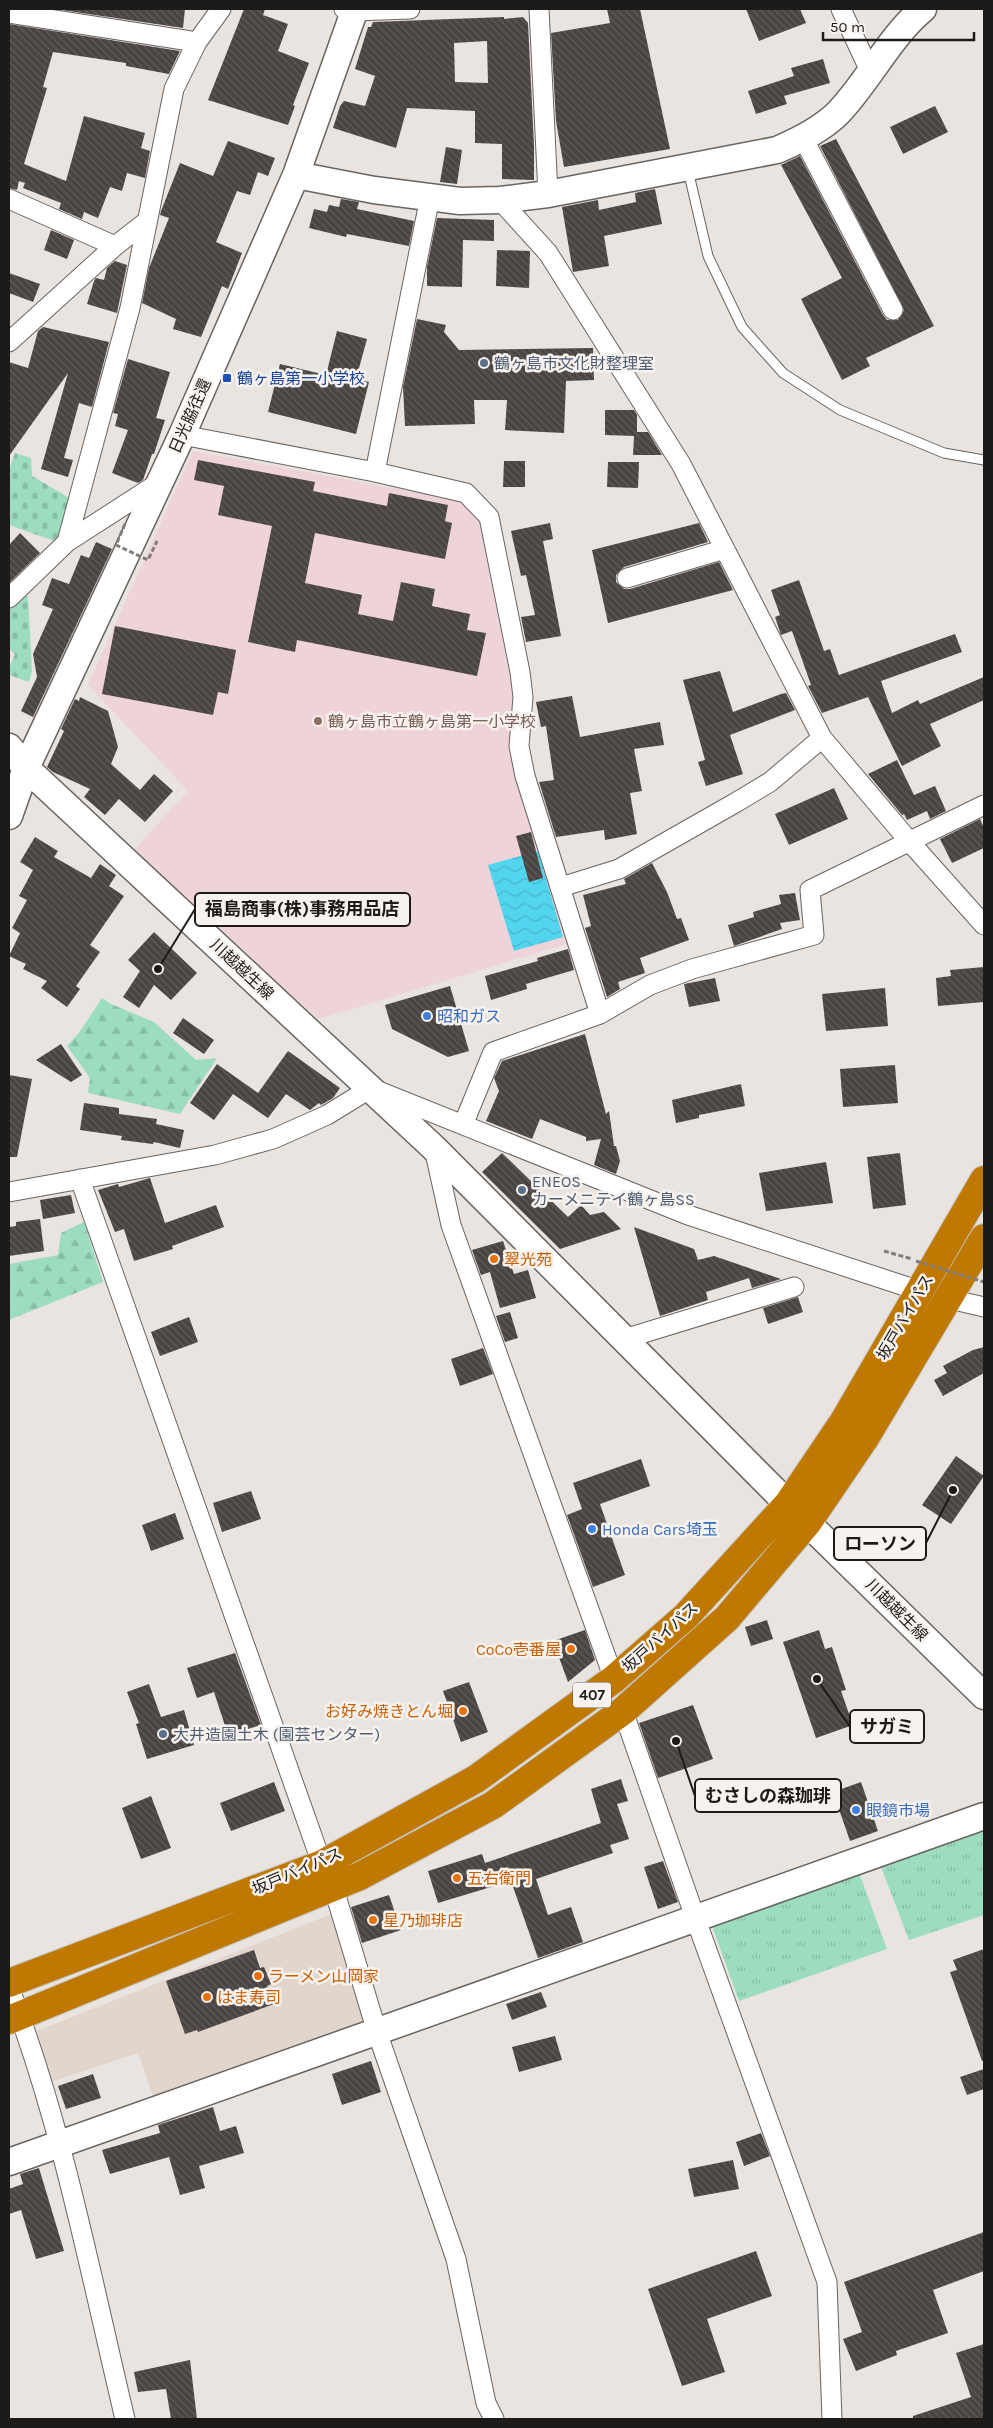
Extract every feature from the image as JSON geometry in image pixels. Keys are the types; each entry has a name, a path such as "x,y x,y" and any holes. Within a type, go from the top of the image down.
{"highway":[{"name":"坂戸バイパス","path":"14,2018 327,1875 476,1779 614,1678 686,1616 788,1504 844,1421 984,1180"},
{"name":"坂戸バイパス","path":"9,1983 327,1875 360,1876 493,1805 623,1711 727,1618 808,1522 865,1438 950,1299 984,1238"}],"street":[{"path":"67,542 130,308 174,89 197,42 221,9"},
{"path":"351,10 410,9"},
{"path":"539,9 548,194"},
{"path":"841,9 870,71"},
{"path":"296,175 374,190 460,201 500,200 548,194 777,150 803,138 838,113 870,71 923,9"},
{"name":"日光脇往還","path":"9,816 26,768 182,435 296,175 351,10"},
{"path":"9,13 80,17 197,42"},
{"path":"803,138 892,310"},
{"path":"375,472 430,197"},
{"path":"9,199 115,246"},
{"path":"500,200 548,253 681,464 777,655 822,738 909,841 984,925"},
{"path":"9,342 115,246 146,222"},
{"path":"182,435 375,472 466,493 489,517 520,672 523,697 519,746 524,769 600,1014"},
{"path":"9,598 67,542 160,482"},
{"path":"627,578 725,549"},
{"path":"561,887 619,869 735,803 770,782 822,738"},
{"name":"川越越生線","path":"9,747 26,768 434,1148 788,1504 984,1696"},
{"path":"463,1124 493,1052 600,1014 650,985 692,969 814,935 810,890 984,805"},
{"path":"9,1192 215,1156 273,1139 327,1114 371,1088 688,1215 920,1291"},
{"path":"434,1148 451,1225 614,1678"},
{"path":"80,1179 327,1875 377,2032 456,2258 486,2403 494,2419"},
{"path":"624,1339 794,1287"},
{"path":"950,1299 984,1307"},
{"path":"623,1711 696,1920 827,2282 832,2419"},
{"path":"9,2162 696,1920 984,1816"},
{"path":"9,1987 14,2018 59,2144 125,2419"}],"lane":[{"path":"687,168 708,256 742,327 783,373 840,410 944,453 984,460"}],"path":[{"path":"126,524 116,545 148,560 157,541"},
{"path":"884,1250 984,1282"}],"shaded area":[{"name":"鶴ヶ島市立鶴ヶ島第一小学校","path":"193,451 458,500 481,523 570,943 319,1019 131,853 188,791 88,685"},
{"path":"334,1913 365,2002 359,2005 365,2022 259,2059 154,2099 138,2053 51,2082 37,2031"}],"green space":[{"path":"15,453 31,458 32,476 73,500 60,543 9,525 9,470"},
{"path":"25,594 28,597 32,671 29,682 9,675 9,669 15,654 9,649 9,609"},
{"path":"102,998 111,1004 154,1022 196,1060 217,1058 180,1114 88,1093 90,1078 67,1046 79,1033"},
{"path":"84,1222 103,1282 9,1320 9,1264 58,1255 61,1233"},
{"path":"984,1831 984,1915 909,1940 881,1867"},
{"path":"860,1875 887,1949 739,2001 712,1926"}],"water":[{"path":"538,851 563,937 514,951 488,865"}],"building":[{"path":"55,9 185,9 183,28"},
{"path":"244,9 265,9 263,15 288,24 278,51 309,63 293,105 295,106 288,125 208,100"},
{"path":"607,9 640,9 670,149 564,167 556,121 551,33 610,23"},
{"path":"746,9 800,9 806,23 759,41"},
{"path":"523,17 528,23 534,180 502,179 502,144 475,143 475,111 407,108 396,148 333,128 340,106 344,101 365,106 375,76 355,69 368,27 371,27 373,22","holes":["487,41 488,83 455,82 454,43"]},
{"path":"9,24 180,51 169,74 126,66 126,63 53,52 43,87 47,88 24,164 66,181 84,116 145,133 141,148 150,151 145,178 127,173 122,191 110,187 98,218 84,212 82,219 59,209 61,203 23,188 25,183 19,181 17,190 9,188"},
{"path":"823,59 830,83 784,96 787,104 756,114 748,91 794,76 791,68"},
{"path":"935,106 948,132 903,154 890,127"},
{"path":"836,139 934,326 866,358 870,366 842,380 801,299 842,278 781,165 800,156 883,315 887,320 898,320 904,310 820,146"},
{"path":"228,141 275,158 268,176 258,172 250,195 237,191 216,242 242,253 228,289 222,286 201,337 173,329 176,319 142,303 149,268 169,218 160,215 161,211 180,163 213,176"},
{"path":"446,147 462,150 457,184 440,182"},
{"path":"655,189 662,224 604,236 609,266 573,272 562,207 598,200 599,210 636,202 635,193"},
{"path":"341,199 359,202 357,209 414,221 409,246 347,234 346,237 309,228 314,209 327,212 329,205 339,207"},
{"path":"437,218 494,220 494,241 463,240 462,287 427,286 427,267"},
{"path":"51,230 74,240 67,259 44,250"},
{"path":"497,250 530,251 529,288 496,286"},
{"path":"115,261 127,265 117,313 87,304 94,281 96,278 104,280 107,268"},
{"path":"9,273 40,284 33,302 9,293"},
{"path":"417,319 446,325 444,332 459,350 593,348 594,380 566,381 564,433 505,430 507,400 474,400 475,424 405,426 403,387"},
{"path":"43,327 109,342 92,407 79,403 64,458 73,460 68,477 41,469 68,373 9,456 9,362 28,368 38,331"},
{"path":"337,331 367,339 356,379 369,382 356,434 268,412 280,364 326,375"},
{"path":"128,359 170,372 156,418 165,420 143,480 138,483 112,473 128,430 115,426 118,414 113,413"},
{"path":"605,410 634,410 637,415 637,432 648,432 662,455 633,455 634,436 605,435"},
{"path":"198,460 315,482 313,491 387,506 389,493 448,505 445,521 452,523 445,559 315,533 305,583 362,595 358,614 393,621 401,582 435,589 432,606 470,614 467,630 486,633 477,676 297,640 295,652 248,642 272,526 218,515 224,486 194,480"},
{"path":"504,461 525,461 525,487 503,487"},
{"path":"608,462 639,462 638,488 607,487"},
{"path":"550,523 553,539 543,541 561,636 526,642 521,617 535,615 526,575 521,576 511,531"},
{"path":"699,523 708,542 624,567 616,575 616,582 624,589 630,589 719,562 733,590 608,623 592,550"},
{"path":"20,533 40,553 9,583 9,545"},
{"path":"96,542 112,549 33,717 21,711 37,677 33,654 53,609 42,605 52,578 69,584 81,555 89,558"},
{"path":"799,580 824,651 830,649 839,675 955,634 962,652 881,681 892,713 918,700 920,704 984,677 984,700 930,724 941,746 902,766 868,697 822,713 808,686 811,685 792,631 781,635 775,617 780,615 771,590"},
{"path":"115,626 236,650 228,694 218,692 213,715 102,694"},
{"path":"720,671 733,712 786,693 795,710 730,735 743,774 706,786 698,762 705,760 683,680"},
{"path":"572,696 580,737 660,722 664,745 634,749 642,791 630,793 637,834 605,840 604,830 556,837 539,782 554,780 546,726 541,727 536,702"},
{"path":"80,697 108,711 118,747 111,764 140,790 154,774 173,791 145,822 119,799 105,815 84,797 90,789 53,772 47,767 64,731 61,729 75,699 79,701"},
{"path":"897,760 914,795 935,786 946,811 930,819 927,811 907,820 904,814 902,815 868,774"},
{"path":"834,788 848,819 789,845 775,814"},
{"path":"980,819 984,828 984,848 952,863 940,839"},
{"path":"531,832 543,878 529,882 516,836"},
{"path":"35,837 58,851 54,857 91,878 100,864 116,875 109,886 124,896 90,945 100,952 76,986 80,989 67,1007 41,988 47,981 23,969 26,964 9,956 20,933 12,928 27,900 19,896 33,870 20,862"},
{"path":"652,863 667,892 677,919 681,918 689,940 640,958 645,973 618,982 620,989 607,997 585,928 591,926 583,895 626,884 624,879"},
{"path":"795,893 800,920 780,923 782,929 734,946 728,925 754,917 753,912 781,904 779,895"},
{"path":"154,932 197,973 171,1000 154,985 139,1008 123,997 140,971 128,960"},
{"path":"568,949 574,970 526,984 527,989 491,1000 485,976 538,961 537,958"},
{"path":"984,967 984,1002 938,1006 936,978 951,976 950,970"},
{"path":"715,978 720,1001 689,1007 684,984"},
{"path":"450,986 469,1051 448,1057 392,1029 385,1005"},
{"path":"885,988 888,1026 826,1031 822,994"},
{"path":"183,1018 214,1040 204,1054 173,1033"},
{"path":"585,1034 606,1114 609,1111 614,1146 616,1146 620,1161 616,1174 594,1165 601,1139 586,1141 586,1137 540,1119 532,1139 486,1121 499,1091 494,1078 502,1061"},
{"path":"61,1044 82,1075 71,1082 36,1060"},
{"path":"288,1051 340,1088 333,1098 321,1105 319,1103 310,1110 286,1094 268,1118 233,1094 214,1120 190,1103 217,1064 258,1093"},
{"path":"895,1065 898,1103 843,1107 840,1069"},
{"path":"9,1075 32,1079 17,1157 9,1157"},
{"path":"741,1084 745,1106 699,1115 699,1118 676,1123 672,1100"},
{"path":"84,1103 119,1108 119,1114 157,1119 156,1124 184,1130 180,1148 154,1142 153,1144 121,1140 122,1136 80,1130"},
{"path":"502,1153 568,1217 581,1205 590,1215 604,1212 621,1229 560,1249 482,1172"},
{"path":"900,1153 906,1205 873,1209 867,1157"},
{"path":"826,1162 833,1203 766,1211 759,1173"},
{"path":"150,1178 165,1223 216,1205 224,1227 172,1246 173,1249 134,1261 124,1229 115,1232 98,1190 118,1184 119,1187"},
{"path":"71,1195 75,1213 43,1219 40,1200"},
{"path":"40,1219 44,1251 9,1256 9,1227 16,1226 16,1222"},
{"path":"634,1227 694,1249 698,1260 714,1256 781,1279 752,1288 749,1278 706,1292 708,1300 660,1316"},
{"path":"503,1241 514,1274 528,1270 536,1298 500,1308 490,1272 481,1275 472,1250"},
{"path":"798,1297 803,1312 768,1324 763,1308"},
{"path":"510,1312 518,1338 505,1342 496,1316"},
{"path":"189,1317 198,1342 160,1356 151,1332"},
{"path":"984,1347 984,1373 943,1396 934,1380 947,1373 943,1366 973,1350"},
{"path":"483,1348 493,1374 460,1386 451,1359"},
{"path":"956,1456 984,1476 951,1524 922,1505"},
{"path":"641,1459 650,1486 600,1504 625,1575 593,1587 567,1515 582,1509 573,1483"},
{"path":"251,1491 261,1519 222,1532 213,1503"},
{"path":"175,1513 184,1539 151,1551 142,1525"},
{"path":"767,1620 773,1639 751,1646 745,1627"},
{"path":"585,1630 595,1660 568,1682 553,1641"},
{"path":"819,1630 825,1649 832,1647 846,1690 841,1691 853,1725 816,1738 783,1642"},
{"path":"235,1653 261,1725 228,1735 214,1692 197,1698 187,1668"},
{"path":"469,1682 488,1732 461,1742 443,1691"},
{"path":"149,1684 161,1717 184,1710 194,1745 147,1759 136,1724 139,1723 127,1692"},
{"path":"693,1705 713,1759 658,1778 639,1723"},
{"path":"621,1779 628,1801 617,1804 629,1839 610,1845 613,1853 536,1879 548,1915 571,1907 583,1942 538,1958 511,1881 438,1903 428,1871 482,1854 485,1863 601,1823 591,1789"},
{"path":"274,1782 285,1811 231,1831 220,1803"},
{"path":"861,1782 878,1831 850,1841 833,1792"},
{"path":"151,1796 171,1848 141,1859 122,1808"},
{"path":"663,1861 678,1902 658,1909 644,1867"},
{"path":"389,1895 401,1930 362,1943 351,1907"},
{"path":"984,1949 984,2061 982,2061 950,1972 957,1970 953,1960"},
{"path":"254,1950 260,1968 264,1967 271,1984 267,1986 274,2004 198,2032 197,2030 185,2034 166,1981"},
{"path":"541,1992 547,2007 512,2020 506,2004"},
{"path":"555,2036 562,2060 519,2072 512,2047"},
{"path":"371,2061 381,2092 342,2105 332,2074"},
{"path":"984,2069 984,2089 967,2095 960,2077"},
{"path":"93,2074 101,2098 66,2109 58,2086"},
{"path":"213,2107 220,2131 236,2126 244,2153 199,2166 205,2188 180,2195 169,2157 110,2174 102,2150 160,2133 158,2125"},
{"path":"761,2133 770,2156 744,2166 736,2142"},
{"path":"733,2160 739,2189 694,2197 688,2169"},
{"path":"39,2168 64,2251 36,2259 21,2210 9,2214 9,2189 23,2184 20,2174"},
{"path":"984,2232 984,2271 933,2290 948,2333 896,2351 897,2355 856,2371 843,2339 862,2332 844,2282"},
{"path":"756,2251 772,2296 707,2319 725,2372 682,2386 648,2289"},
{"path":"984,2344 984,2419 913,2419 913,2416 971,2397 956,2353"},
{"path":"190,2360 197,2419 171,2419 166,2389 138,2392 134,2372"}],"place":[{"name":"鶴ヶ島市文化財整理室","path":"484,363"},
{"name":"鶴ヶ島第一小学校","path":"227,378"},
{"name":"鶴ヶ島市立鶴ヶ島第一小学校","path":"318,721"},
{"name":"福島商事(株)事務用品店","path":"158,969"},
{"name":"昭和ガス","path":"427,1016"},
{"name":"ENEOS カーメニテイ鶴ヶ島SS","path":"522,1190"},
{"name":"翠光苑","path":"494,1259"},
{"name":"ローソン","path":"953,1490"},
{"name":"Honda Cars埼玉","path":"592,1529"},
{"name":"CoCo壱番屋","path":"571,1649"},
{"name":"サガミ","path":"817,1679"},
{"name":"お好み焼きとん堀","path":"463,1711"},
{"name":"大井造園土木 (園芸センター)","path":"163,1734"},
{"name":"むさしの森珈琲","path":"676,1741"},
{"name":"眼鏡市場","path":"856,1810"},
{"name":"五右衛門","path":"457,1878"},
{"name":"星乃珈琲店","path":"373,1920"},
{"name":"ラーメン山岡家","path":"258,1976"},
{"name":"はま寿司","path":"207,1997"}]}
